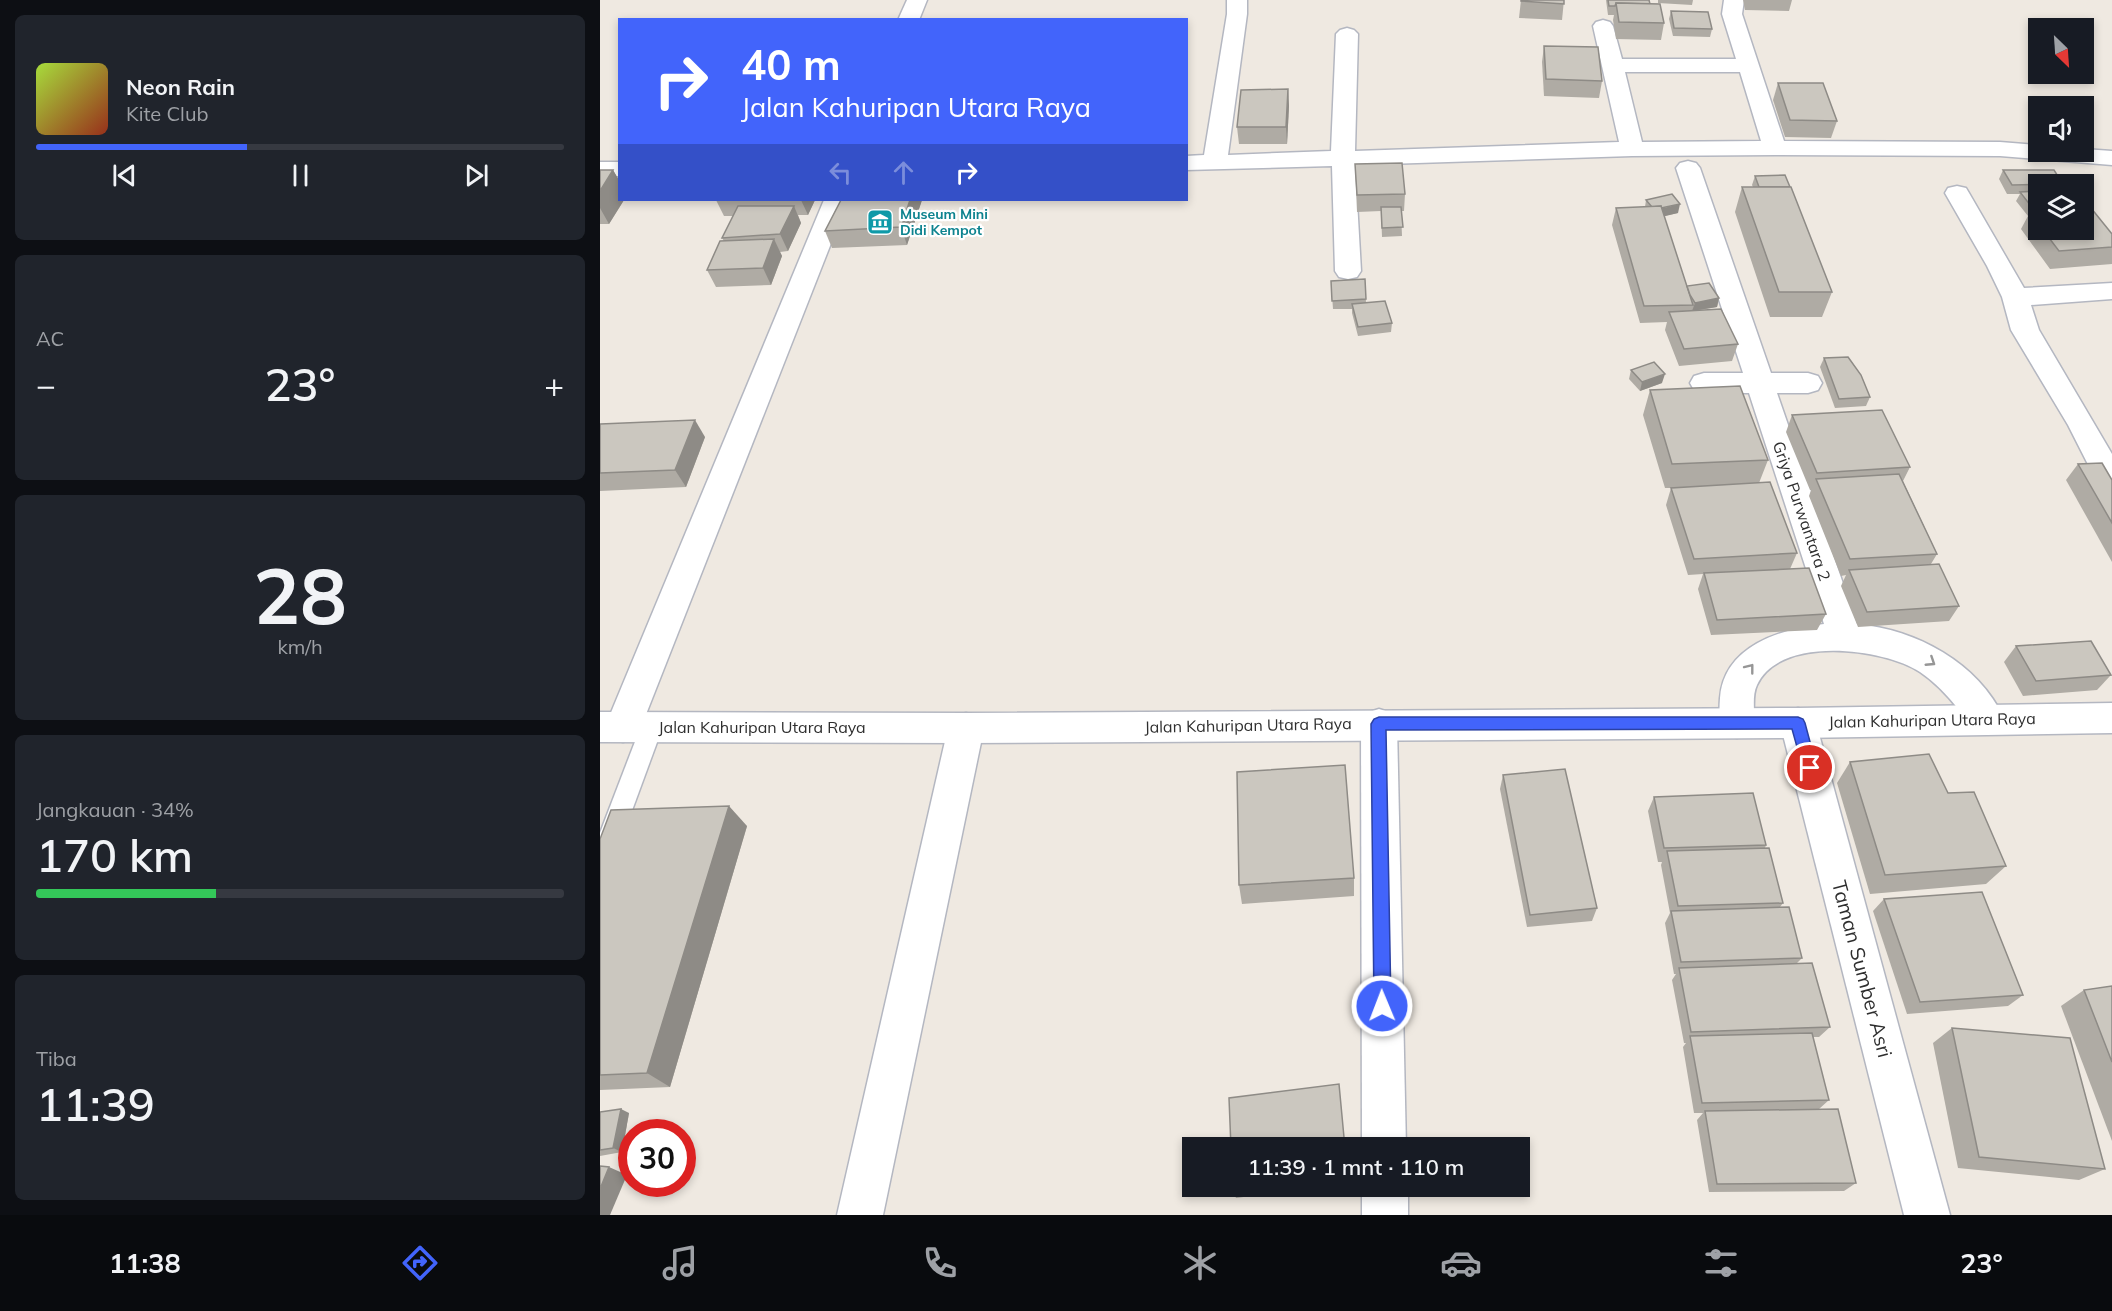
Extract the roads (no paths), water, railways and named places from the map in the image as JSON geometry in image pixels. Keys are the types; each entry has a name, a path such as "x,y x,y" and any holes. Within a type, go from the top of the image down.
{"street":[{"path":"909,18 917,0"},
{"path":"1215,162 1238,14 1237,0"},
{"path":"1734,0 1732,14 1776,148"},
{"path":"1603,26 1632,149"},
{"path":"1347,34 1343,156 1348,271"},
{"path":"1611,66 1749,66"},
{"path":"1188,163 1343,156 1776,148 2000,149 2112,158"},
{"name":"Griya Purwantara 2","path":"1688,168 1845,638"},
{"path":"600,170 618,169"},
{"path":"1957,193 2015,297 2025,330 2082,425 2112,482"},
{"path":"625,727 836,201"},
{"path":"2015,297 2112,291"},
{"path":"1704,383 1809,383"},
{"path":"1737,723 1741,679 1759,657 1786,643 1845,638 1869,639 1896,645 1930,660 1959,684 1986,718"},
{"name":"Jalan Kahuripan Utara Raya","path":"625,727 966,728 1798,723 1986,718 2112,718"},
{"name":"Taman Sumber Asri","path":"1798,723 1926,1215"},
{"path":"1379,724 1384,1137"},
{"path":"860,1215 966,728"},
{"path":"1384,1197 1385,1215"}],"lane":[{"path":"600,865 625,727"}],"place":[{"name":"Museum Mini Didi Kempot","path":"880,222"}]}
